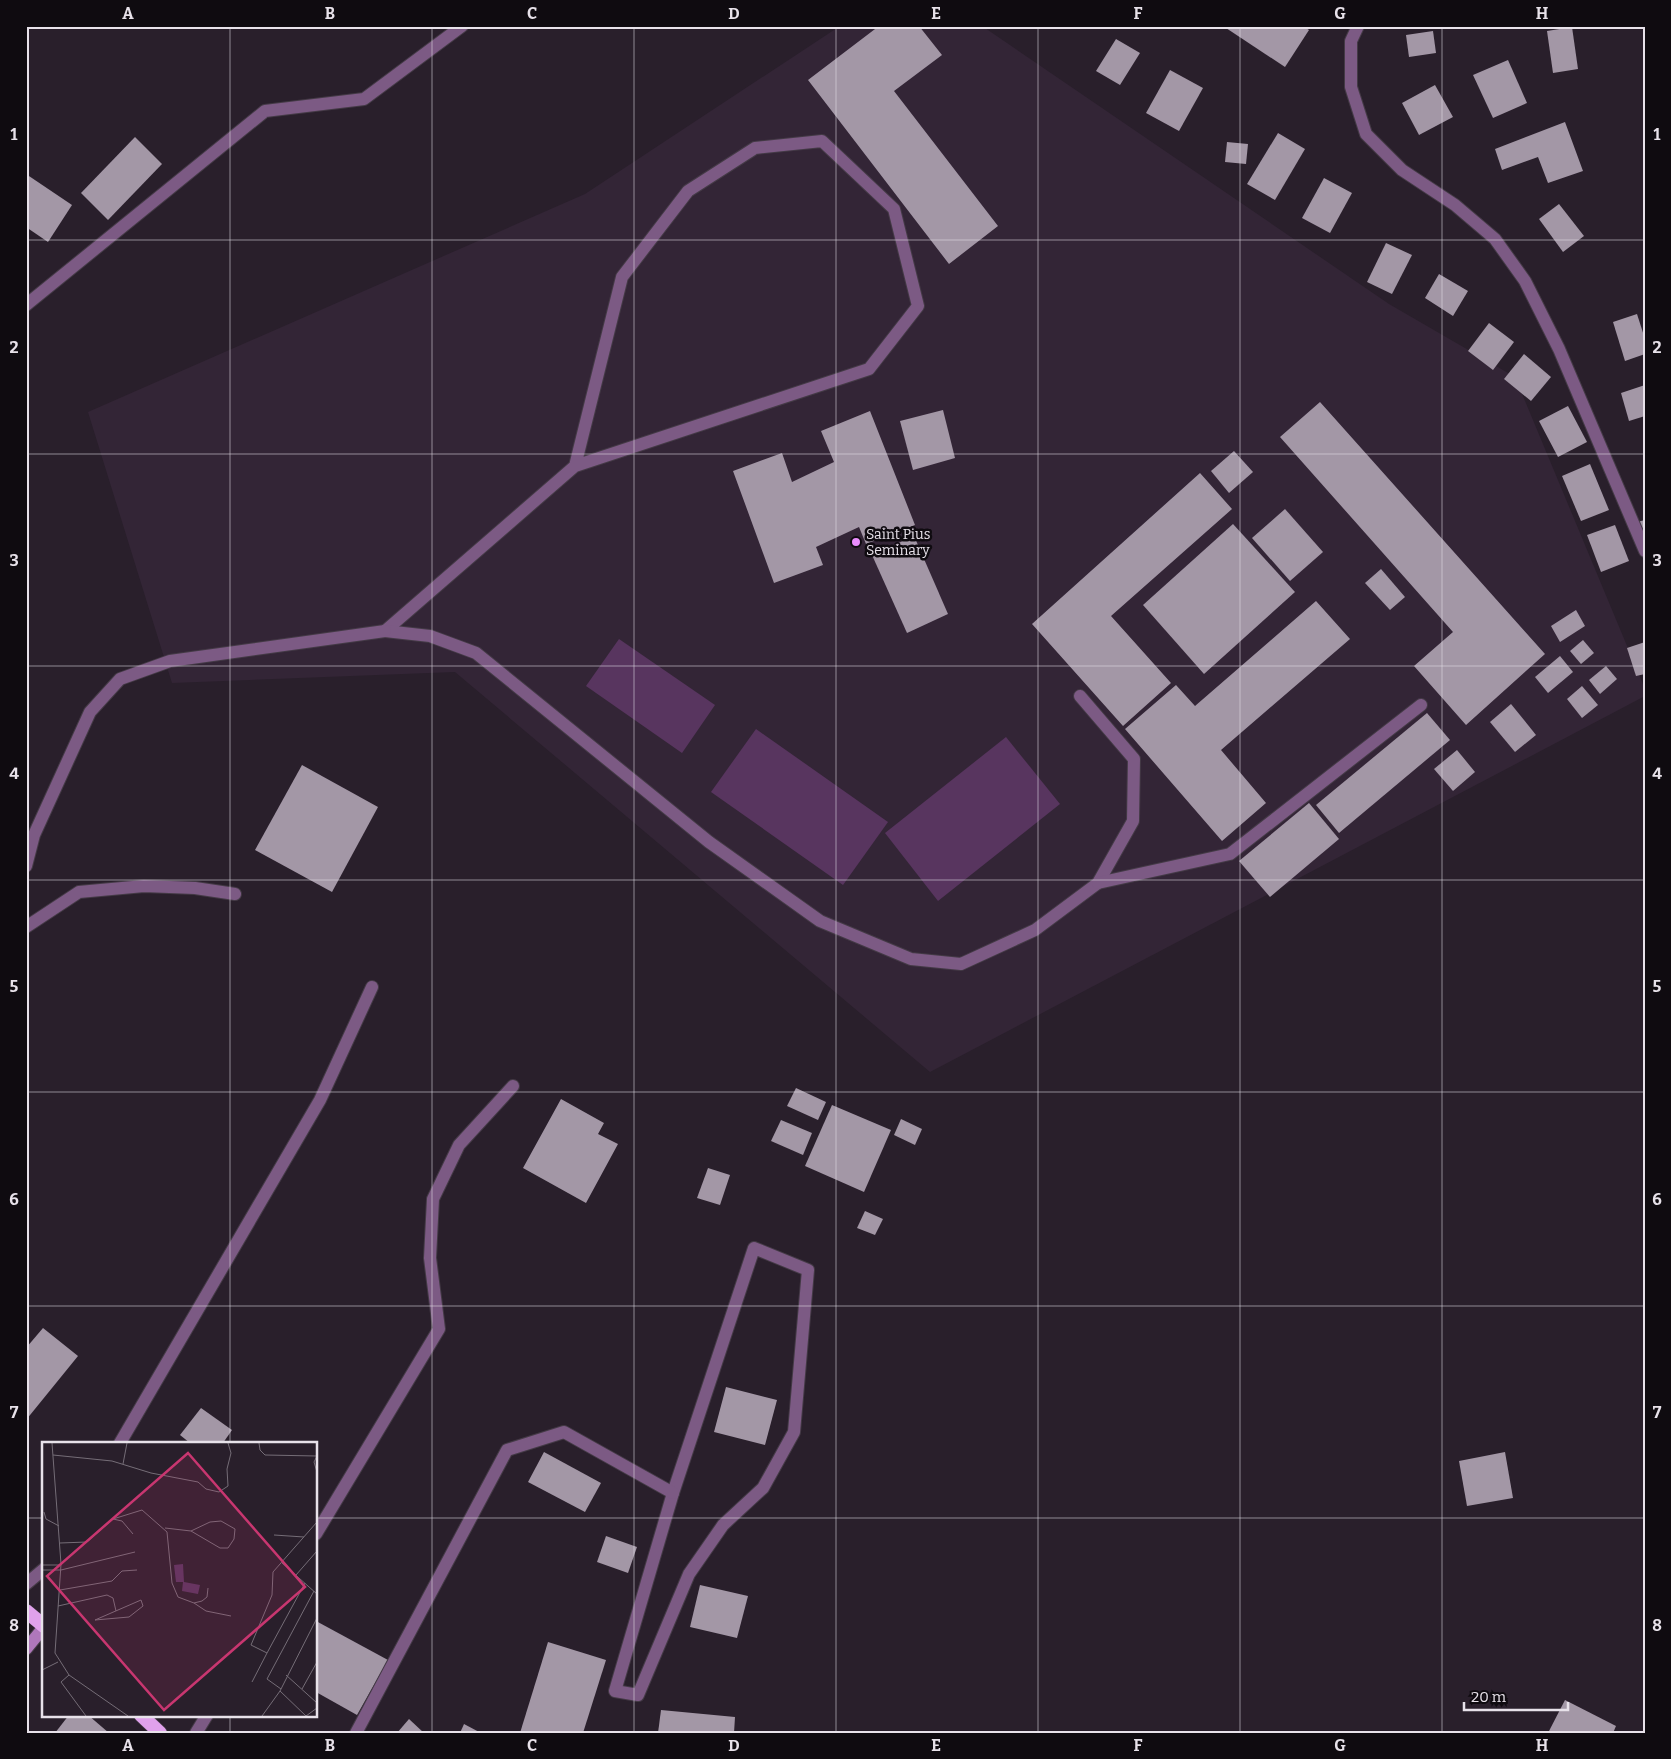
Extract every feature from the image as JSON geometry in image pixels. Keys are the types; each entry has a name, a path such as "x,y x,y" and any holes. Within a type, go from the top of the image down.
{"highway":[{"path":"26,1611 42,1624"},
{"path":"142,1716 160,1733"}],"main road":[{"path":"26,1649 42,1629"}],"street":[{"path":"26,305 265,111 364,99 462,26"},
{"path":"1358,26 1351,41 1351,87 1366,134 1402,170 1455,205 1495,239 1525,281 1559,349 1645,551"},
{"path":"385,631 575,466 869,369 918,306 894,209 822,141 755,148 688,191 622,277 575,466"},
{"path":"26,866 34,836 90,712 120,678 170,661 385,631 430,636 476,653 709,842 820,921 911,959 961,964 1035,930 1098,884 1230,854 1421,705"},
{"path":"1080,696 1134,760 1133,822 1098,884"},
{"path":"26,928 79,892 144,886 194,888 235,894"},
{"path":"121,1442 320,1100 372,987"},
{"path":"318,1531 439,1329 430,1258 433,1199 458,1145 513,1086"},
{"path":"754,1248 808,1270 794,1432 763,1488 724,1525 689,1574 638,1695 615,1692 673,1493 754,1248"},
{"path":"356,1733 506,1450 564,1432 673,1493"},
{"path":"26,1584 42,1571"},
{"path":"196,1733 206,1716"}],"shaded area":[{"name":"Saint Pius Seminary","path":"840,26 982,26 1389,304 1515,377 1645,689 1645,696 930,1072 455,672 172,683 88,412 585,194"},
{"path":"619,639 715,705 682,753 586,686"},
{"path":"756,729 888,822 843,885 711,792"},
{"path":"1006,737 1060,804 938,901 885,833"}],"building":[{"path":"879,26 919,26 942,55 894,91 998,226 949,264 808,80"},
{"path":"1223,26 1303,26 1309,30 1285,67"},
{"path":"1572,27 1578,69 1553,73 1547,31"},
{"path":"1433,31 1436,53 1409,57 1406,35"},
{"path":"1116,39 1140,53 1120,85 1096,71"},
{"path":"1508,60 1527,103 1493,118 1473,75"},
{"path":"1170,70 1203,88 1179,131 1146,113"},
{"path":"1435,85 1453,117 1419,135 1402,103"},
{"path":"1565,122 1583,171 1548,183 1538,157 1502,170 1495,149"},
{"path":"1278,133 1305,149 1275,200 1247,184"},
{"path":"135,137 162,164 108,220 81,193"},
{"path":"1227,142 1248,144 1246,164 1225,162"},
{"path":"26,174 72,205 48,242 26,227"},
{"path":"1324,178 1352,193 1330,233 1302,218"},
{"path":"1559,204 1584,236 1563,252 1539,219"},
{"path":"1386,243 1412,255 1392,294 1367,282"},
{"path":"1439,274 1468,291 1453,316 1425,298"},
{"path":"1637,314 1645,339 1645,354 1625,361 1613,322"},
{"path":"1489,323 1514,342 1493,370 1468,351"},
{"path":"1524,354 1551,377 1531,401 1504,379"},
{"path":"1645,385 1645,416 1629,421 1621,393"},
{"path":"1320,402 1545,654 1466,725 1414,666 1453,632 1280,437"},
{"path":"1568,406 1587,442 1558,457 1539,421"},
{"path":"943,410 955,458 913,470 900,421"},
{"path":"870,411 915,525 866,544 859,527 816,547 823,565 774,583 733,471 782,453 792,482 834,462 821,431"},
{"path":"1234,451 1253,472 1229,493 1211,471"},
{"path":"1590,464 1609,510 1581,521 1562,476"},
{"path":"1200,473 1232,509 1111,616 1171,683 1123,726 1032,624"},
{"path":"1285,509 1323,552 1290,581 1252,538"},
{"path":"1645,520 1645,544 1637,522"},
{"path":"1233,524 1295,592 1204,674 1143,605"},
{"path":"1615,525 1629,561 1601,572 1587,535"},
{"path":"914,536 948,614 907,633 872,555"},
{"path":"1381,569 1405,597 1390,610 1365,583"},
{"path":"1316,601 1350,639 1221,750 1266,803 1222,841 1125,729 1176,685 1195,706"},
{"path":"1576,610 1585,626 1560,642 1551,626"},
{"path":"1583,640 1594,653 1581,664 1570,651"},
{"path":"1645,642 1645,674 1636,676 1627,648"},
{"path":"1560,656 1573,672 1548,693 1535,677"},
{"path":"1606,666 1617,679 1600,694 1589,680"},
{"path":"1582,686 1598,705 1582,718 1567,699"},
{"path":"1511,704 1536,735 1515,752 1490,722"},
{"path":"1427,713 1450,740 1339,833 1316,805"},
{"path":"1457,750 1475,772 1453,791 1434,769"},
{"path":"302,765 378,807 332,892 255,850"},
{"path":"1309,803 1339,839 1270,897 1239,861"},
{"path":"796,1088 826,1102 818,1120 787,1106"},
{"path":"561,1099 604,1123 598,1134 618,1144 586,1203 523,1168"},
{"path":"832,1105 891,1130 864,1192 805,1166"},
{"path":"901,1119 922,1129 915,1145 894,1135"},
{"path":"781,1120 812,1133 803,1155 771,1141"},
{"path":"708,1168 730,1175 720,1205 697,1198"},
{"path":"865,1211 883,1219 875,1235 857,1228"},
{"path":"43,1328 78,1356 26,1420 26,1348"},
{"path":"726,1387 777,1400 765,1445 714,1432"},
{"path":"201,1408 232,1430 224,1442 189,1442 180,1435"},
{"path":"544,1452 601,1483 585,1512 528,1482"},
{"path":"1505,1452 1513,1498 1467,1506 1459,1461"},
{"path":"606,1536 637,1547 628,1573 597,1562"},
{"path":"700,1585 748,1596 737,1638 690,1627"},
{"path":"318,1622 388,1660 357,1715 318,1693"},
{"path":"548,1642 606,1660 583,1733 520,1733"},
{"path":"1565,1700 1616,1726 1613,1733 1548,1733"},
{"path":"661,1710 735,1717 734,1733 658,1733"},
{"path":"68,1716 89,1716 109,1733 55,1733"},
{"path":"409,1719 424,1733 397,1733"},
{"path":"464,1724 481,1733 460,1733"}],"place":[{"name":"Saint Pius Seminary","path":"856,542"}]}
